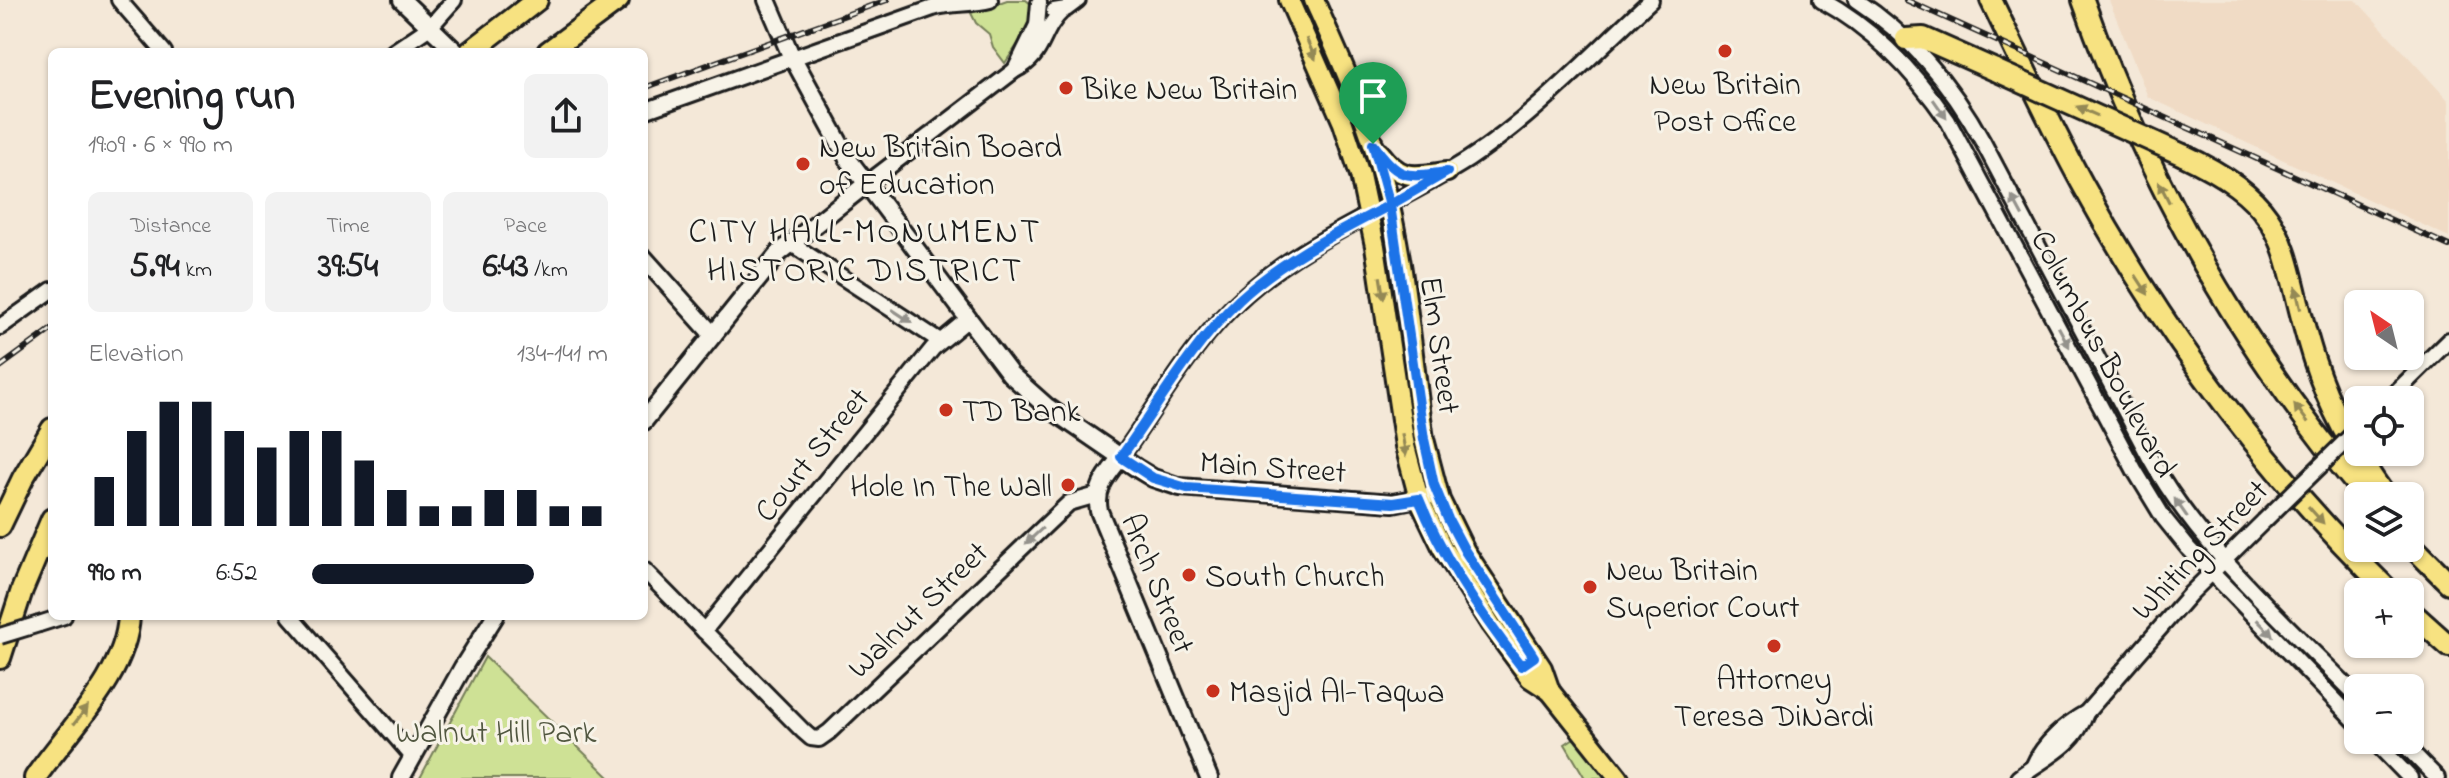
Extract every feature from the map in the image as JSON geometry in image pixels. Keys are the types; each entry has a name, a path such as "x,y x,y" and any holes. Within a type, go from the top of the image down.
{"highway":[{"path":"475,48 537,0"},
{"path":"553,48 618,0"},
{"path":"1991,0 2084,187 2173,331 2223,403 2271,464 2376,578"},
{"path":"2083,0 2133,129 2190,240 2275,377 2355,482"},
{"path":"1898,44 1923,38 2183,155 2240,187 2274,225 2288,259 2307,339 2322,382 2350,443 2376,482"},
{"path":"0,526 48,436"},
{"path":"0,658 27,574 48,528"},
{"path":"2424,555 2429,563"},
{"path":"2424,558 2449,583"},
{"path":"35,778 112,672 124,648 128,620"},
{"path":"2424,624 2449,646"}],"main road":[{"path":"402,0 452,48"},
{"name":"Main Street","path":"767,0 793,59 843,152 1010,374 1028,392 1153,478 1187,488 1393,503 1419,499 1437,492"},
{"name":"Elm Street","path":"1289,0 1352,148 1369,216 1407,459 1419,499 1460,561"},
{"name":"Elm Street","path":"1314,0 1353,89 1390,205 1429,466 1460,561"},
{"path":"1373,144 1390,166 1401,174 1447,172"},
{"path":"648,416 773,260 790,243 865,185"},
{"path":"648,262 713,335"},
{"path":"1396,389 1409,409 1421,418"},
{"name":"Arch Street","path":"1121,457 1103,480 1097,495 1102,520 1209,778"},
{"path":"1460,561 1528,661 1530,678 1550,691 1619,778"},
{"path":"401,778 492,620"}],"street":[{"path":"119,0 161,48"},
{"path":"399,48 430,27 454,0"},
{"path":"648,110 950,2 964,5 990,0"},
{"path":"865,185 1033,59 1050,24 1078,0"},
{"path":"1121,457 1198,347 1233,306 1290,260 1447,172 1511,128 1651,0"},
{"name":"Columbus Boulevard","path":"1821,0 1898,44 1948,121 2147,492 2172,529 2210,573 2344,710"},
{"name":"Columbus Boulevard","path":"1856,0 1898,44 1944,81 1967,115 2162,478 2191,522 2344,682"},
{"path":"1015,70 1037,25 1038,2 1051,10 1063,10"},
{"path":"790,243 940,341"},
{"path":"0,327 48,293"},
{"name":"Court Street","path":"704,631 861,434 940,341 968,319"},
{"path":"2402,386 2449,340"},
{"name":"Whiting Street","path":"2018,778 2059,750 2081,727 2086,713 2210,573 2344,443"},
{"name":"Walnut Street","path":"704,631 816,740 825,736 888,677 1069,503 1097,495"},
{"path":"648,574 704,631"},
{"path":"0,636 52,620"},
{"path":"293,620 413,757"},
{"path":"2387,754 2410,778"},
{"path":"2414,754 2437,778"}],"shaded area":[{"path":"2109,0 2356,0 2449,101 2449,237 2148,97"}],"green space":[{"path":"1007,0 1026,0 1032,5 1031,25 1005,63 993,47 989,34 976,23 971,13"},
{"name":"Walnut Hill Park","path":"485,657 610,778 420,778"},
{"path":"1574,738 1607,778 1585,778 1565,744"}],"railway":[{"path":"648,87 887,0"},
{"path":"1906,0 2449,246"},
{"path":"0,367 48,332"}],"place":[{"name":"New Britain Post Office","path":"1725,51"},
{"name":"Bike New Britain","path":"1066,88"},
{"name":"New Britain Board of Education","path":"803,164"},
{"name":"TD Bank","path":"946,410"},
{"name":"Hole In The Wall","path":"1068,485"},
{"name":"South Church","path":"1189,575"},
{"name":"New Britain Superior Court","path":"1590,587"},
{"name":"Attorney Teresa DiNardi","path":"1774,646"},
{"name":"Masjid Al-Taqwa","path":"1213,691"}],"district":[{"name":"CITY HALL–MONUMENT HISTORIC DISTRICT","path":"865,250"}],"route":[{"path":"1373,144 1390,166 1401,174 1447,172 1390,205 1424,439 1434,485 1450,524 1534,657 1521,666 1459,576 1419,499 1393,503 1187,488 1153,478 1121,457 1204,339 1240,300 1300,254 1390,205 1373,144"}]}
